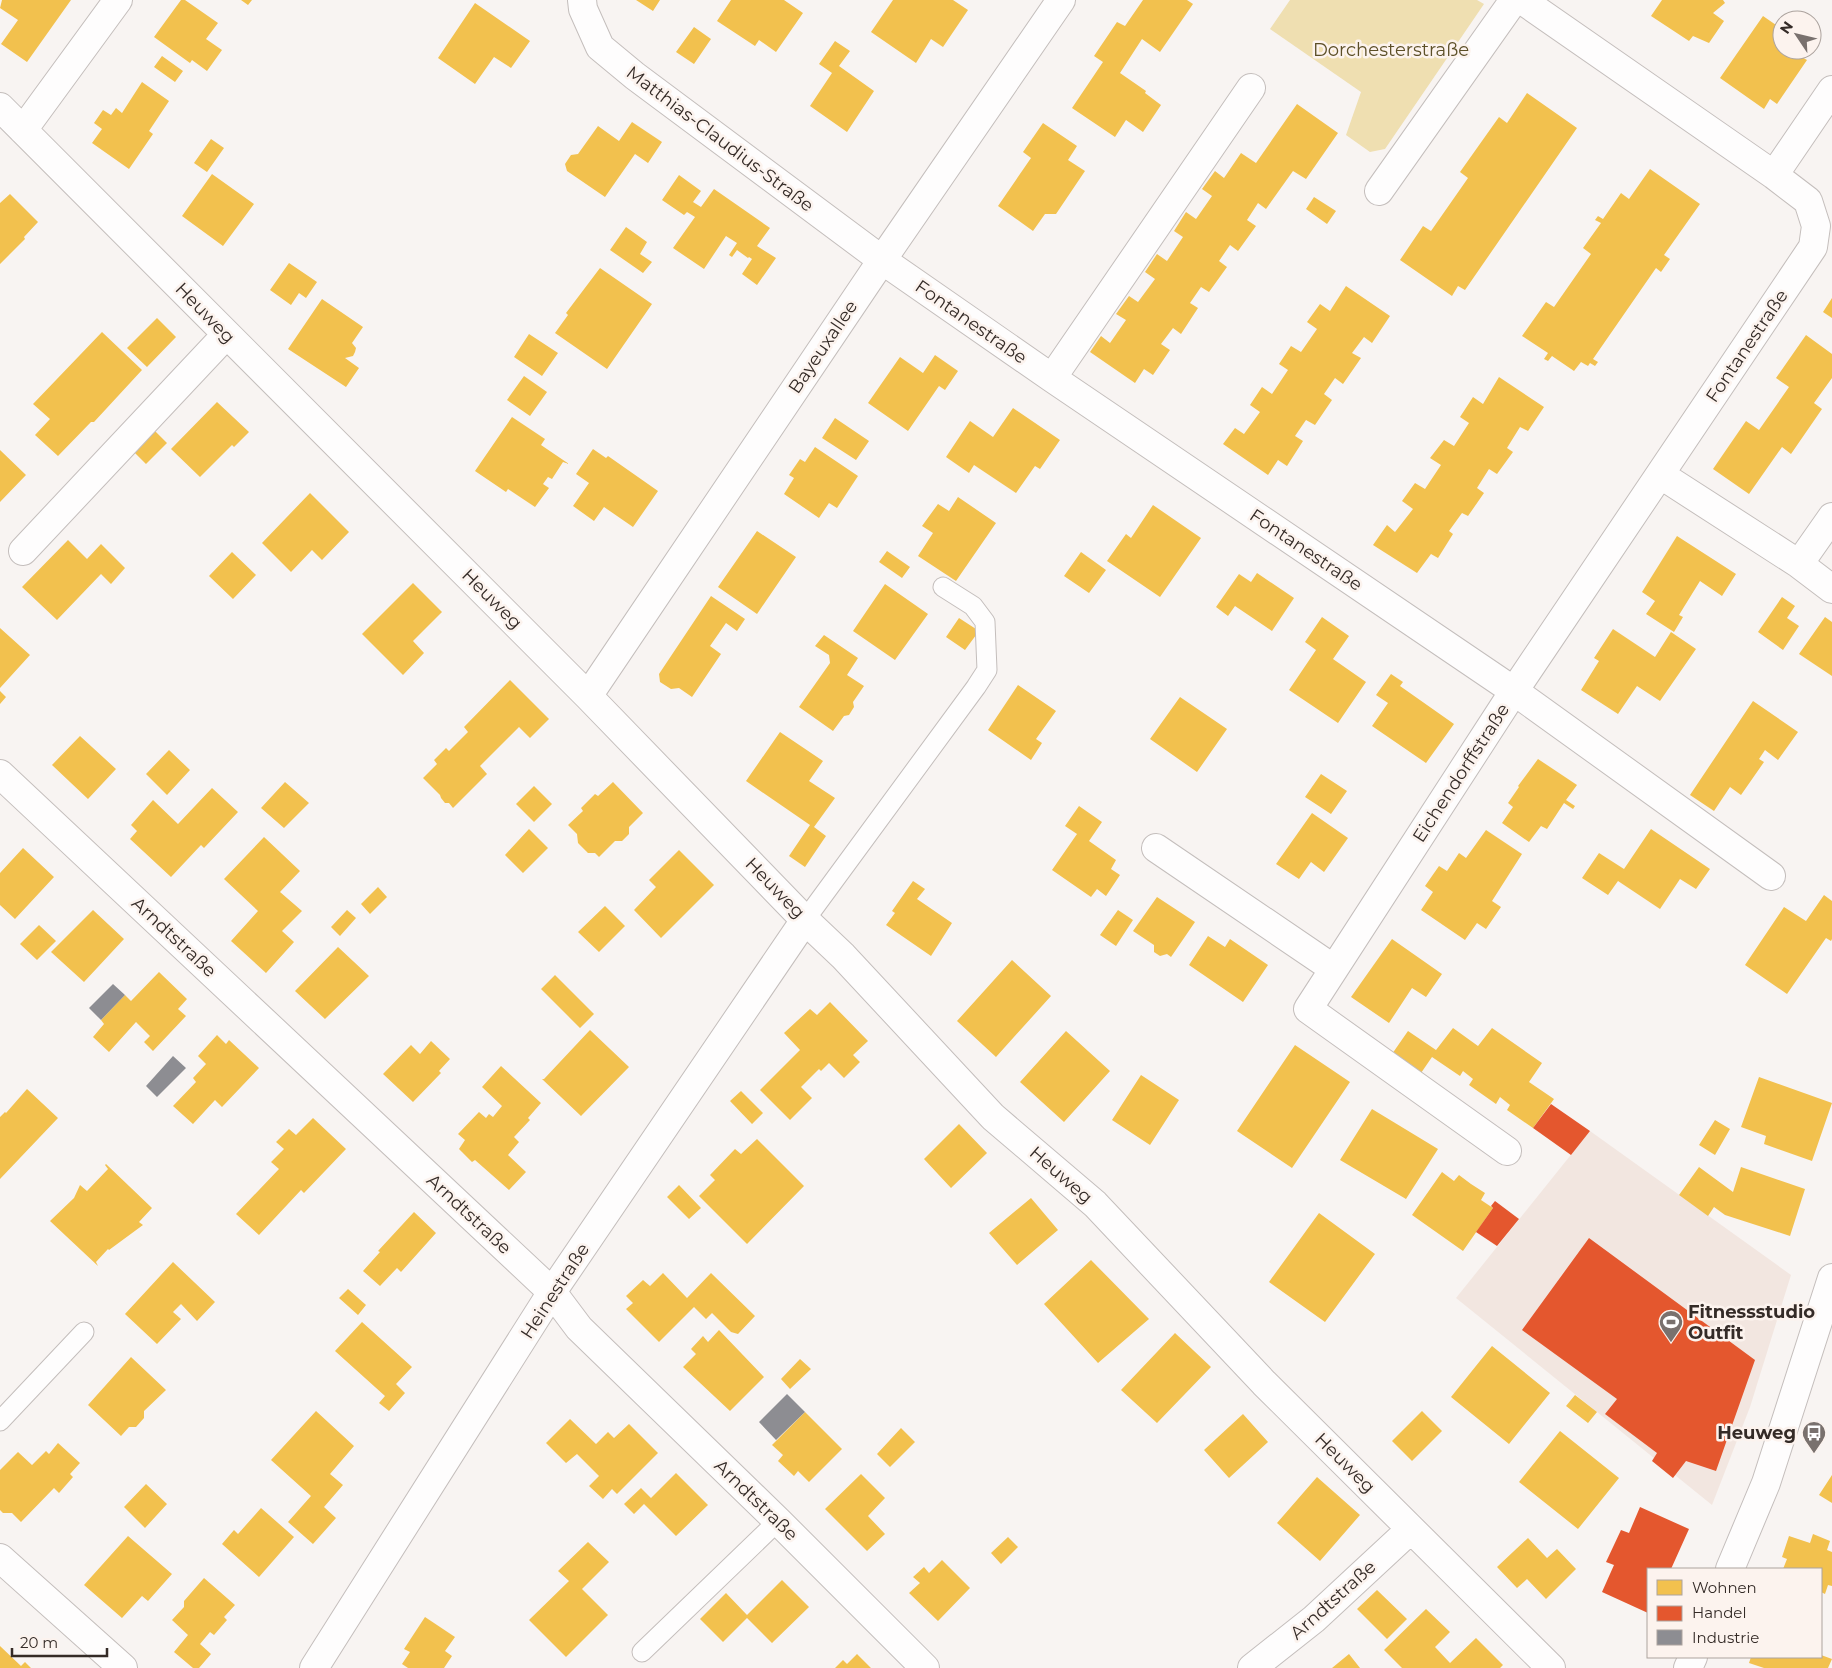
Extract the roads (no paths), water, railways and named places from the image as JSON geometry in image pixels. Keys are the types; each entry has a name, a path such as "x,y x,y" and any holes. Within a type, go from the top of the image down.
{"street":[{"path":"23,130 118,0"},
{"name":"Matthias-Claudius-Straße","path":"582,0 583,9 600,47 635,76 882,260"},
{"name":"Bayeuxallee","path":"588,696 882,260 1062,0"},
{"path":"1379,191 1514,0"},
{"path":"1522,0 1774,175 1808,201 1824,226"},
{"path":"1052,378 1250,88"},
{"path":"1774,175 1832,90"},
{"name":"Heuweg","path":"0,107 588,696 805,920 843,956 993,1117 1095,1204 1264,1383 1552,1668"},
{"name":"Fontanestraße","path":"882,260 1052,378 1514,691 1813,248 1824,226"},
{"path":"23,551 226,335"},
{"path":"1661,475 1799,564 1832,589"},
{"path":"1799,564 1832,517"},
{"name":"Eichendorffstraße","path":"1507,1151 1308,1009 1514,691 1771,876"},
{"name":"Arndtstraße","path":"0,774 552,1292 579,1328 778,1521 925,1668"},
{"path":"1156,848 1334,969"},
{"name":"Heinestraße","path":"314,1668 552,1292 805,920"},
{"path":"1730,1568 1766,1483 1832,1278"},
{"name":"Arndtstraße","path":"1252,1668 1314,1619 1411,1529"},
{"path":"0,1558 123,1668"}],"lane":[{"path":"805,920 987,670 985,622 973,606 943,587"},
{"path":"0,1421 84,1332"},
{"path":"642,1652 778,1521"}],"place":[{"name":"Fitnessstudio Outfit","path":"1671,1343"},
{"name":"Heuweg","path":"1814,1454"}],"park label":[{"name":"Dorchesterstraße","path":"1391,50"}]}
